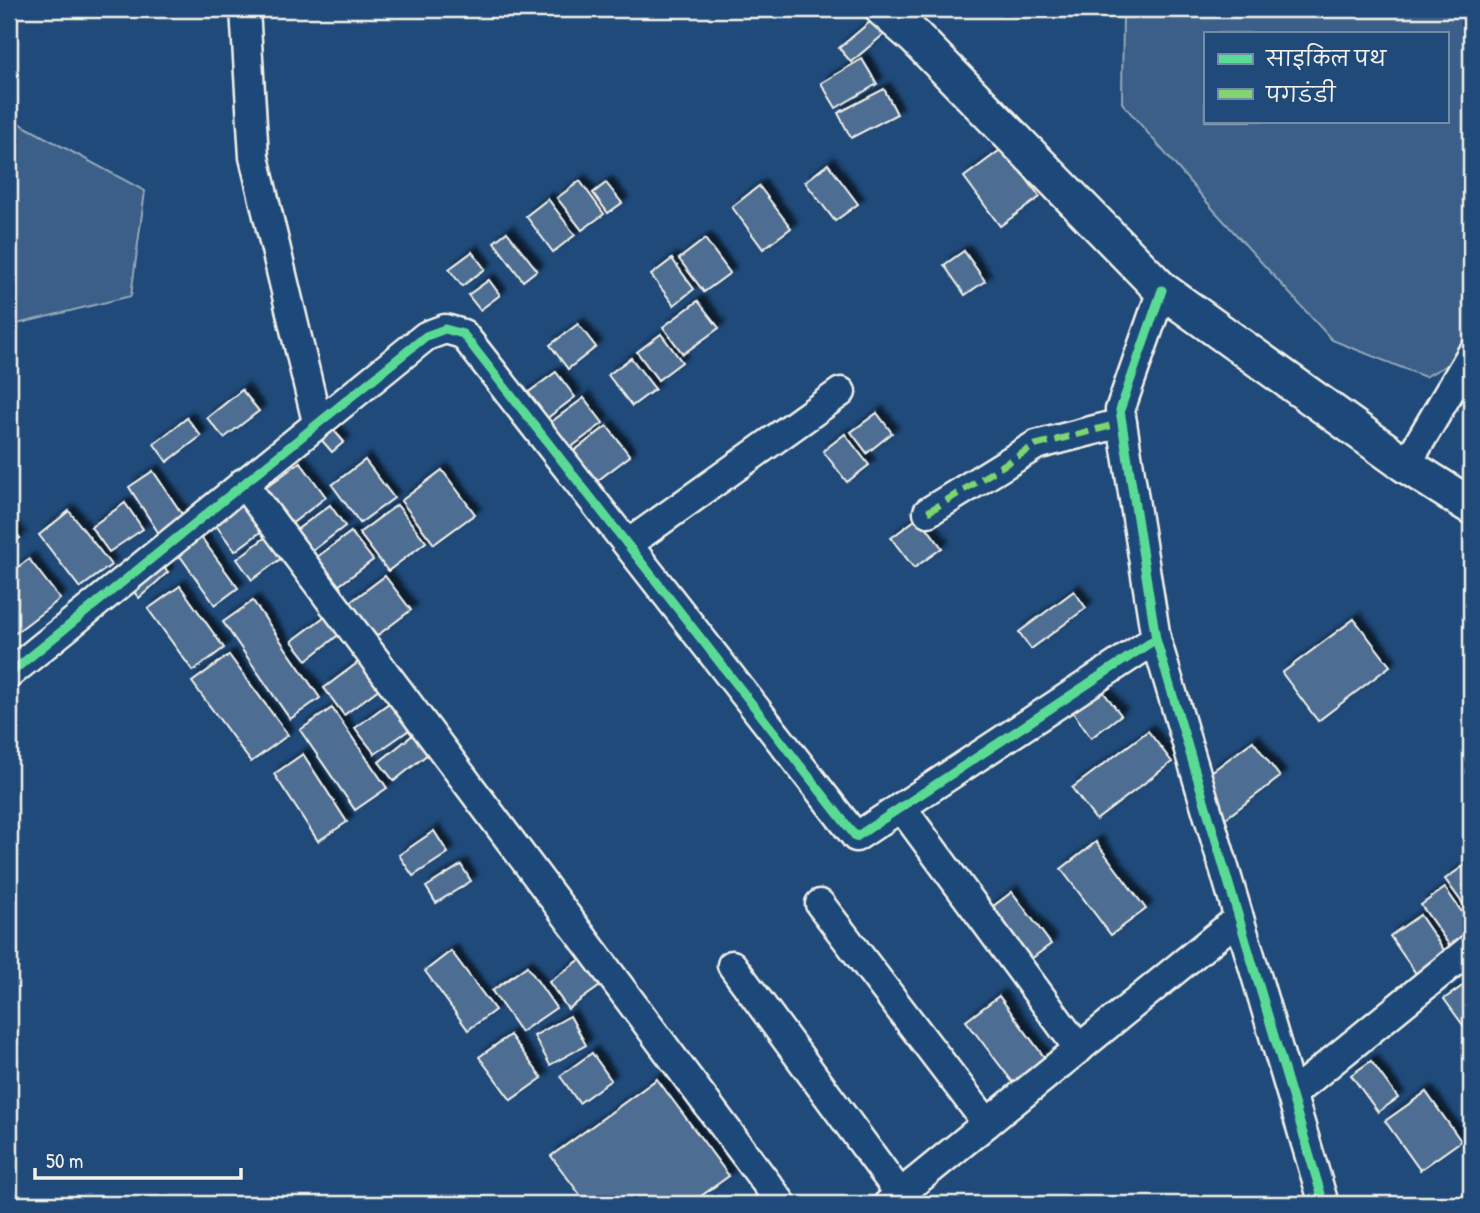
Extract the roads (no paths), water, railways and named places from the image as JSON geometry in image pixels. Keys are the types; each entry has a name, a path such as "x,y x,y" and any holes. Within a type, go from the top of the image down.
{"street":[{"path":"245,9 254,157 317,422"},
{"path":"883,9 915,37 1162,290 1406,465 1471,506"},
{"path":"1162,290 1120,410 1156,639 1324,1204"},
{"path":"9,674 317,422 426,336 445,329 463,334 856,837 1156,639"},
{"path":"1406,465 1471,355"},
{"path":"628,544 841,392"},
{"path":"928,512 1036,445 1122,423"},
{"path":"243,483 782,1204"},
{"path":"901,807 1079,1049"},
{"path":"820,904 987,1123"},
{"path":"732,965 894,1199 1239,918"},
{"path":"1292,1094 1471,948"}]}
